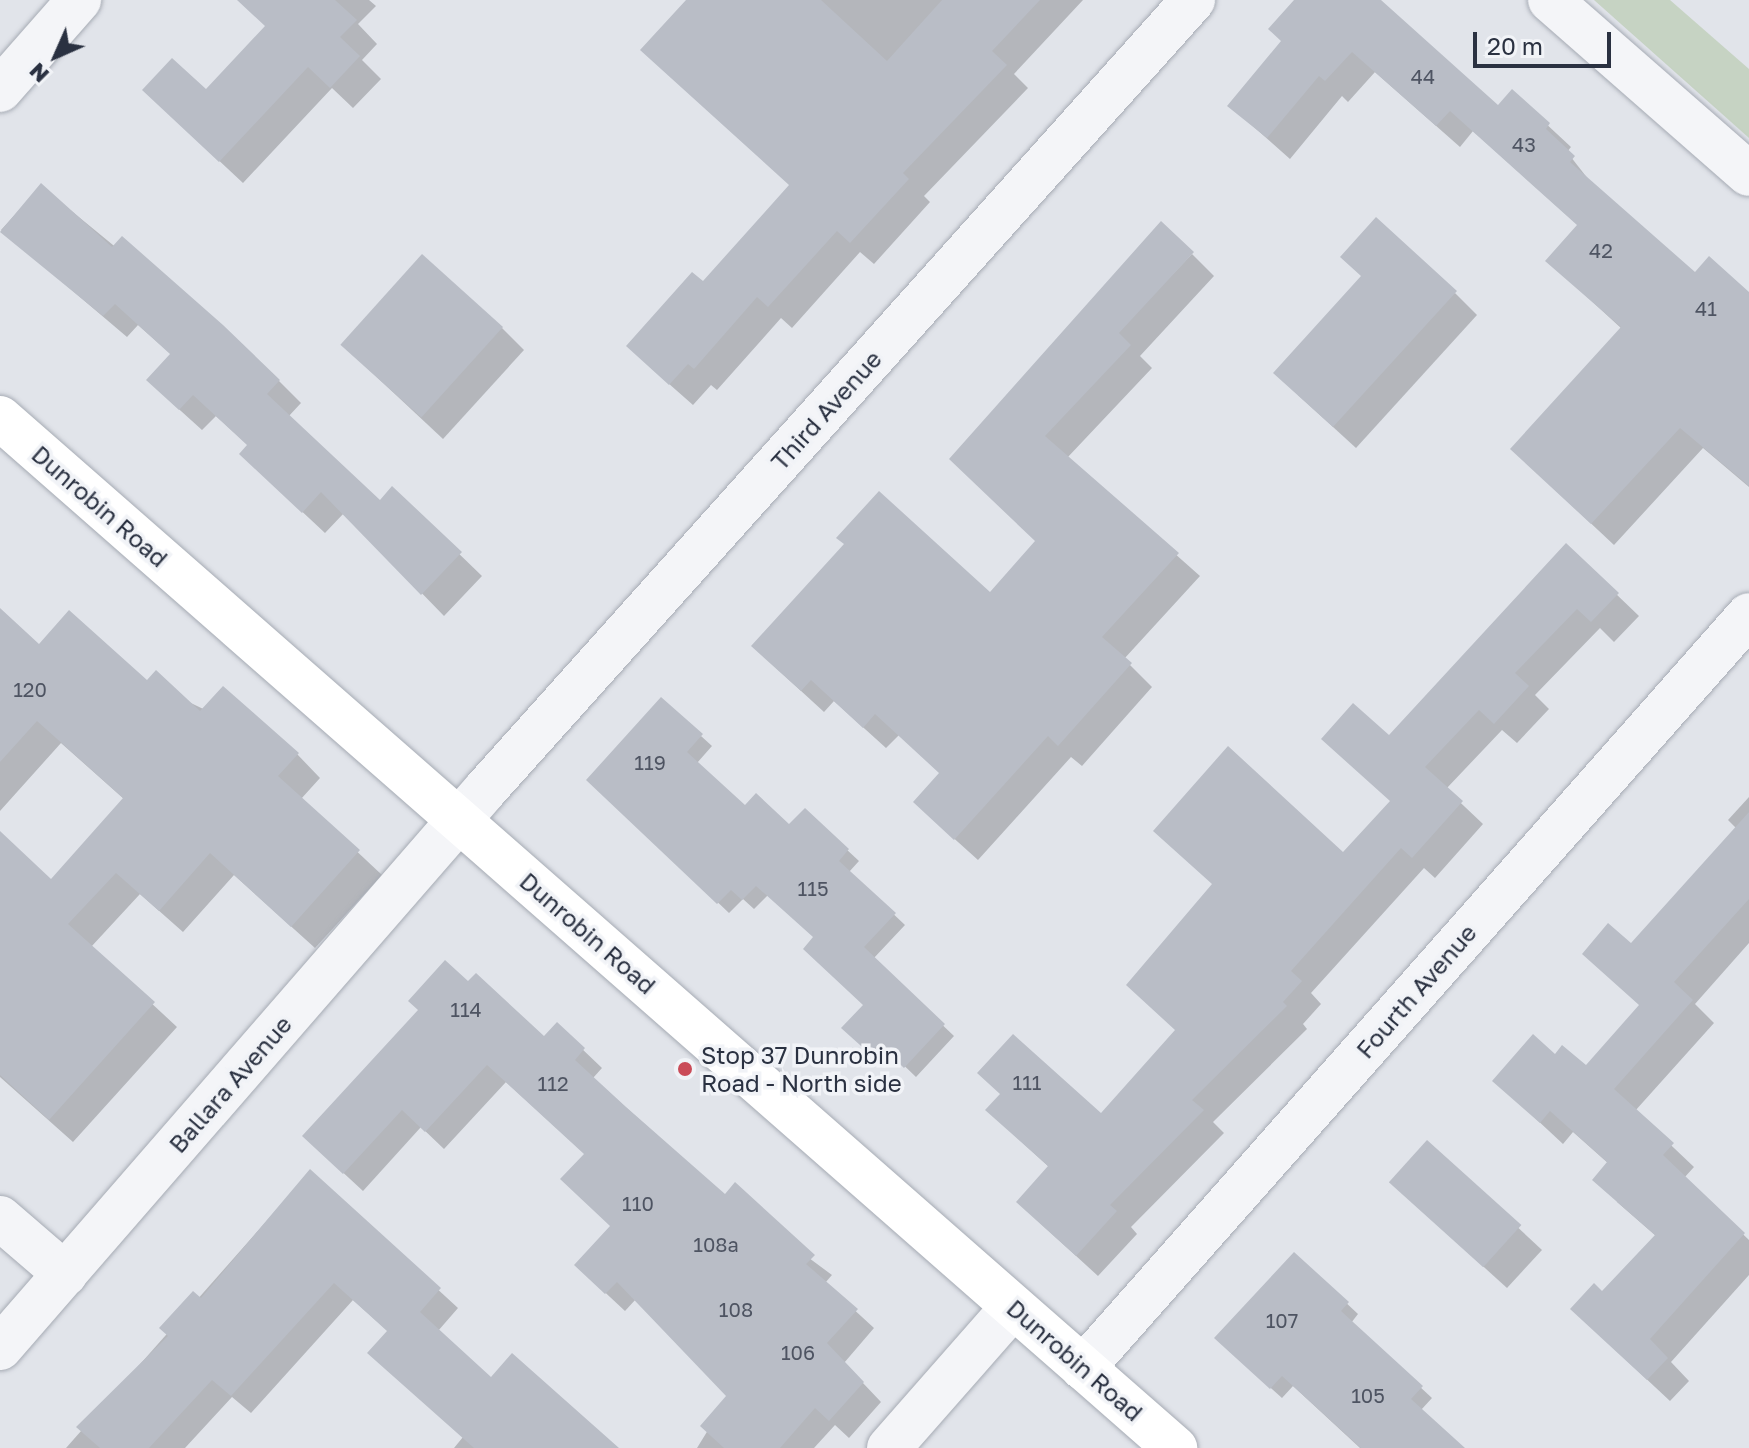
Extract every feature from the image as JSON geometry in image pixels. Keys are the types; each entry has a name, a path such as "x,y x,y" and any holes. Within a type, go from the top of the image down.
{"street":[{"path":"0,90 79,0"},
{"name":"Third Avenue","path":"459,820 1193,0"},
{"path":"1550,0 1749,174"},
{"name":"Dunrobin Road","path":"0,418 1175,1448"},
{"name":"Fourth Avenue","path":"1083,1368 1749,615"},
{"name":"Ballara Avenue","path":"0,1348 459,820"},
{"path":"0,1218 65,1274"},
{"path":"889,1448 1013,1307"}],"green space":[{"path":"1594,0 1670,0 1749,69 1749,138"}],"building":[{"path":"237,0 335,0 357,20 340,37 360,56 330,88 308,67 219,162 142,90 172,58 206,89 265,26"},
{"path":"686,0 821,0 887,61 942,0 1040,0 992,51 1007,65 903,173 909,179 850,243 837,231 768,307 757,297 694,369 688,364 669,385 626,346 692,272 703,281 789,185 640,50"},
{"path":"1294,0 1381,0 1498,105 1512,89 1550,123 1546,129 1575,156 1570,162 1695,272 1709,256 1749,292 1749,486 1680,428 1591,524 1510,449 1621,327 1545,261 1577,225 1450,111 1436,126 1352,52 1325,81 1319,76 1267,138 1227,106 1281,41 1268,29"},
{"path":"41,183 112,247 122,236 223,325 280,380 267,394 380,500 392,486 462,552 421,595 321,492 302,513 239,454 247,445 193,395 179,410 146,380 170,354 115,304 103,316 0,232"},
{"path":"1376,217 1457,291 1333,427 1273,373 1361,276 1340,257"},
{"path":"1161,221 1194,252 1119,333 1131,345 1045,436 1179,553 1102,637 1132,663 1058,746 1048,736 954,840 913,802 939,773 875,714 863,728 811,680 801,691 751,646 844,544 836,538 879,491 990,592 1035,541 949,459"},
{"path":"422,254 503,327 421,418 340,345"},
{"path":"1566,543 1619,593 1591,622 1577,609 1515,673 1529,686 1494,724 1479,710 1425,767 1463,801 1412,858 1401,848 1291,971 1302,981 1283,1002 1287,1006 1192,1100 1204,1110 1110,1205 1117,1211 1076,1256 1016,1202 1048,1166 985,1110 1000,1094 977,1073 1013,1034 1101,1113 1175,1030 1126,985 1212,884 1153,831 1228,746 1343,852 1390,801 1321,739 1353,703 1389,735"},
{"path":"0,608 39,644 69,610 147,680 156,670 200,711 223,686 299,753 278,776 360,850 291,927 210,853 159,911 116,873 68,924 155,1002 49,1120 0,1075 0,831 51,879 123,798 37,721 0,762"},
{"path":"661,697 703,734 687,752 745,805 756,793 789,824 805,808 849,849 839,861 896,913 864,947 945,1024 904,1068 879,1044 870,1054 841,1028 863,1005 803,949 813,937 756,886 742,900 731,890 717,904 586,780"},
{"path":"1749,812 1749,899 1674,982 1693,1000 1614,1089 1674,1143 1663,1155 1745,1233 1650,1339 1668,1358 1647,1380 1570,1309 1594,1283 1602,1291 1655,1235 1592,1180 1607,1162 1550,1111 1540,1123 1492,1081 1533,1034 1555,1054 1562,1045 1586,1065 1639,1005 1582,954 1608,923 1631,943"},
{"path":"445,960 468,981 476,973 544,1036 557,1022 585,1048 575,1060 626,1107 725,1194 735,1182 815,1255 806,1264 858,1309 827,1343 864,1382 829,1421 815,1408 780,1448 724,1448 700,1426 726,1396 617,1282 605,1294 574,1265 610,1226 560,1179 584,1154 487,1065 425,1132 402,1110 343,1174 302,1136 418,1010 408,1001"},
{"path":"1427,1140 1521,1225 1483,1267 1389,1182"},
{"path":"310,1169 441,1288 420,1312 491,1377 512,1353 619,1448 474,1448 367,1353 387,1331 334,1283 231,1396 212,1380 149,1448 100,1448 76,1427 168,1336 159,1328 193,1291 201,1298"},
{"path":"1294,1252 1349,1302 1341,1311 1423,1386 1411,1399 1465,1448 1361,1448 1282,1376 1270,1389 1214,1338"}],"place":[{"name":"Stop 37 Dunrobin Road - North side","path":"685,1069"}]}
